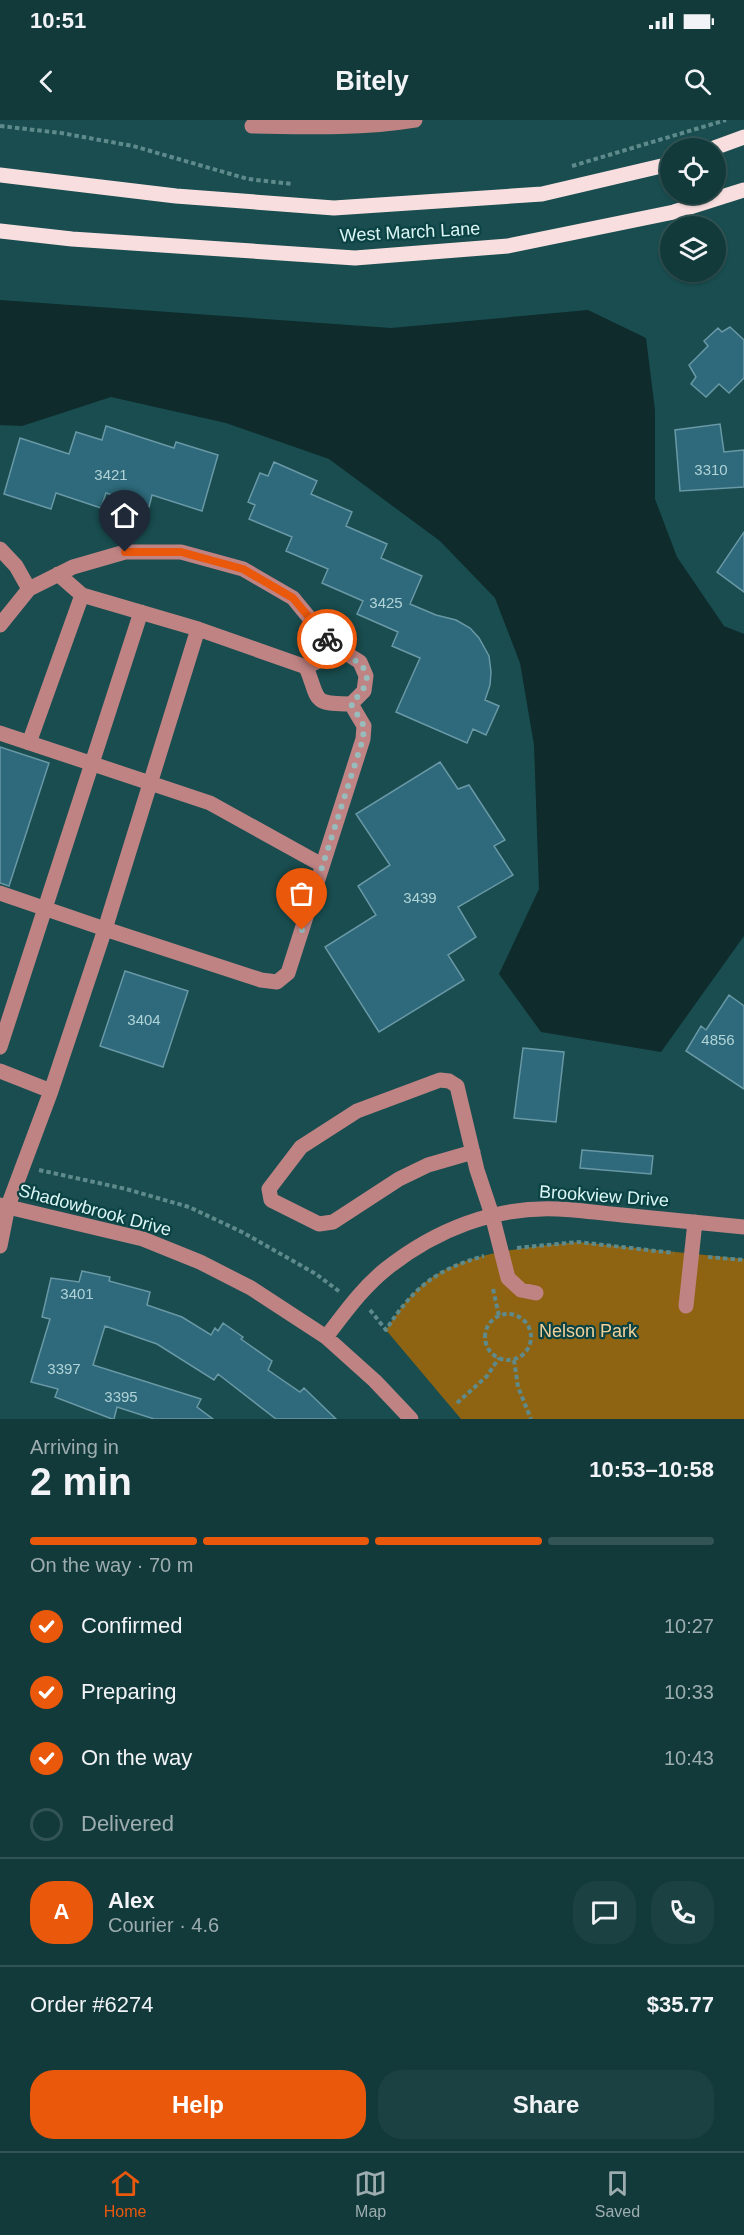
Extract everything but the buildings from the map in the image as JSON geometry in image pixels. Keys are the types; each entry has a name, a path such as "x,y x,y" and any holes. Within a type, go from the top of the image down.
{"main road":[{"path":"726,144 744,137"},
{"name":"West March Lane","path":"0,175 176,196 334,208 542,194 660,166"},
{"name":"West March Lane","path":"0,231 72,239 355,258 508,246 674,212 744,190"}],"street":[{"path":"252,126 339,128 376,126 415,120"},
{"path":"0,549 16,566 29,589"},
{"path":"0,625 29,589 73,567 125,552 181,552 243,569 293,598 330,643 360,662 366,676 364,691 351,704 326,704 315,695 306,668"},
{"path":"58,574 82,595 198,629 306,668 340,650"},
{"path":"29,743 82,595"},
{"path":"0,1047 141,612"},
{"path":"0,1246 4,1206 23,1166 51,1091 105,929 198,629"},
{"path":"0,894 261,980 277,982 288,973 363,739 364,726 351,704"},
{"path":"0,733 210,803 322,865"},
{"path":"0,1071 51,1091"},
{"path":"473,1152 428,1165 399,1179 333,1222 319,1224 271,1200 270,1189 301,1147 357,1111 440,1080 449,1081 457,1086 508,1278 521,1290 536,1293"},
{"name":"Shadowbrook Drive","path":"4,1206 143,1239 200,1262 251,1288 326,1337 375,1381 411,1419"},
{"name":"Brookview Drive","path":"326,1337 359,1296 384,1270 417,1247 448,1230 492,1215 556,1209 744,1227"},
{"path":"686,1306 695,1222"}],"path":[{"path":"568,167 726,120"},
{"path":"0,126 61,133 133,146 248,179 302,186"},
{"path":"23,1166 126,1189 189,1207 242,1232 316,1274 341,1293 359,1296 386,1330 403,1304 431,1278 468,1260 501,1252 578,1242 744,1260"},
{"path":"506,1314 521,1318 526,1323 531,1337 526,1351 514,1360 499,1359 487,1348 485,1333 487,1326 492,1320 506,1314"},
{"path":"457,1403 487,1376 499,1359"},
{"path":"514,1360 518,1387 531,1419"}],"green space":[{"name":"Nelson Park","path":"578,1242 744,1259 744,1419 461,1419 386,1330 418,1289 447,1269 502,1252"}],"water":[{"path":"0,300 391,328 588,310 646,338 655,410 655,499 677,557 724,626 744,634 744,936 661,1052 541,1032 499,974 539,889 534,745 520,663 495,598 440,541 329,459 226,423 111,397 22,426 0,425"}],"way so far":[{"path":"302,930 363,739 364,726 351,704 364,691 366,676 360,662 327,639"}],"route":[{"path":"125,552 181,552 243,569 293,598 327,639"}]}
